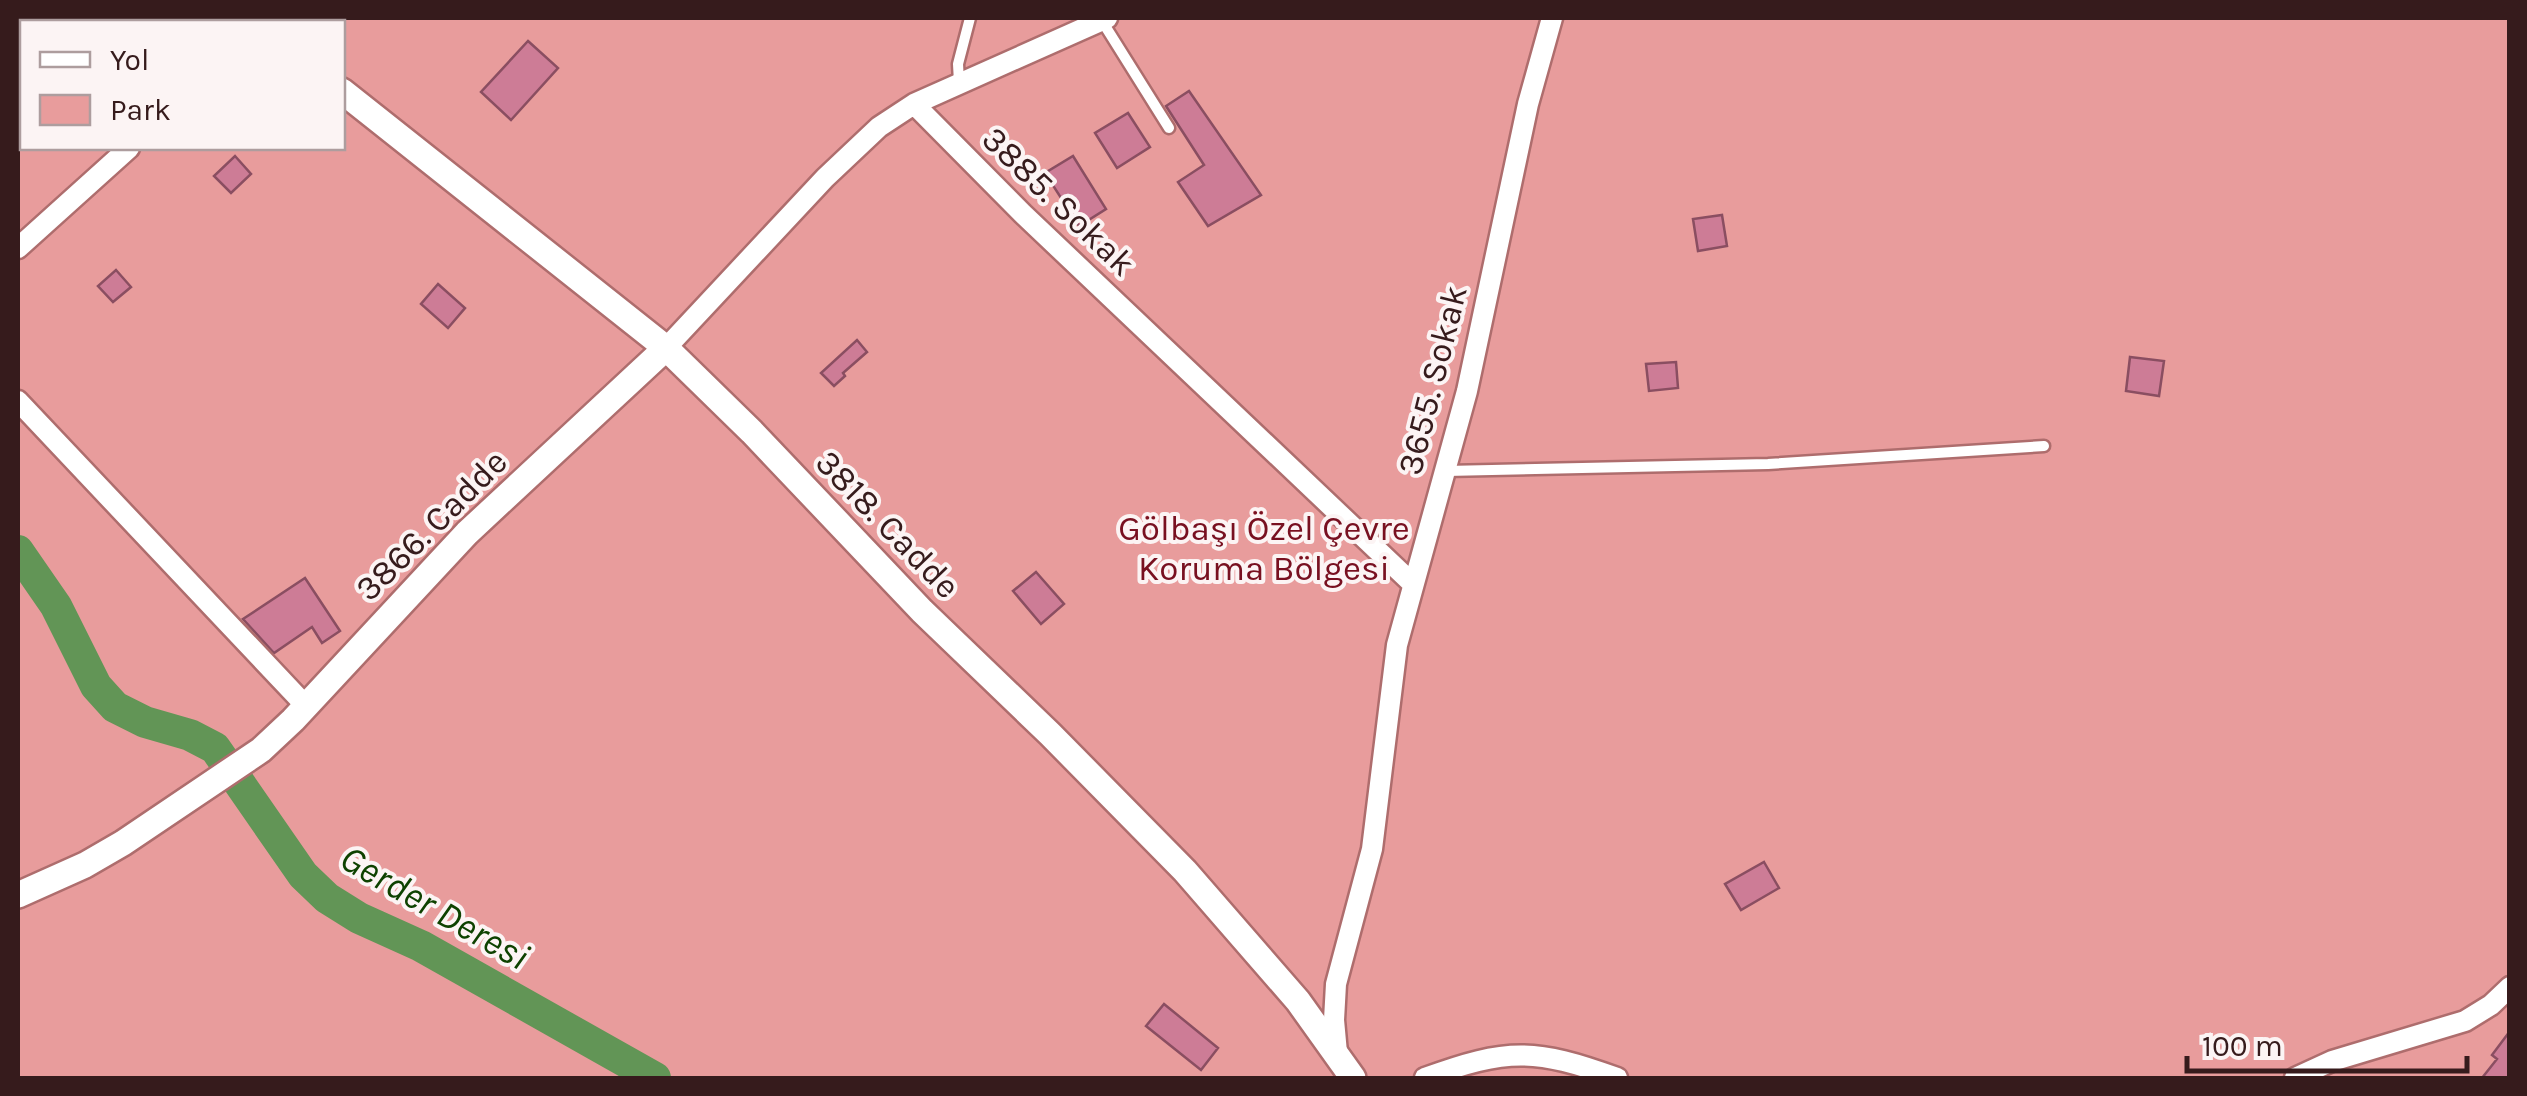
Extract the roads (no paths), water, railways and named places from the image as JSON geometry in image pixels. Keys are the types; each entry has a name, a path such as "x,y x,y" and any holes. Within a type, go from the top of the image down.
{"street":[{"name":"3655. Sokak","path":"1336,1066 1336,984 1372,849 1390,678 1467,391 1528,104 1552,18"},
{"path":"666,348 825,178 879,128 914,104 959,82 1104,19"},
{"name":"3818. Cadde","path":"345,93 666,348 922,611 1185,871 1298,1001 1336,1066 1353,1078"},
{"name":"3885. Sokak","path":"914,104 1023,214 1413,584"},
{"path":"18,248 127,150"},
{"name":"3866. Cadde","path":"18,895 98,858 251,758 306,706 467,533 666,348"},
{"path":"18,401 306,706"},
{"path":"2296,1078 2332,1060 2465,1021 2510,987"},
{"path":"1424,1078 1487,1059 1530,1054 1560,1058 1617,1078"}],"lane":[{"path":"959,82 958,64 970,18"},
{"path":"1104,19 1170,128"},
{"path":"1445,471 1768,464 2044,446"}],"waterway":[{"name":"Gerder Deresi","path":"18,551 56,606 96,686 115,707 215,748 303,875 327,898 359,918 421,946 655,1078"}],"park label":[{"name":"Gölbaşı Özel Çevre Koruma Bölgesi","path":"1264,548"}]}
